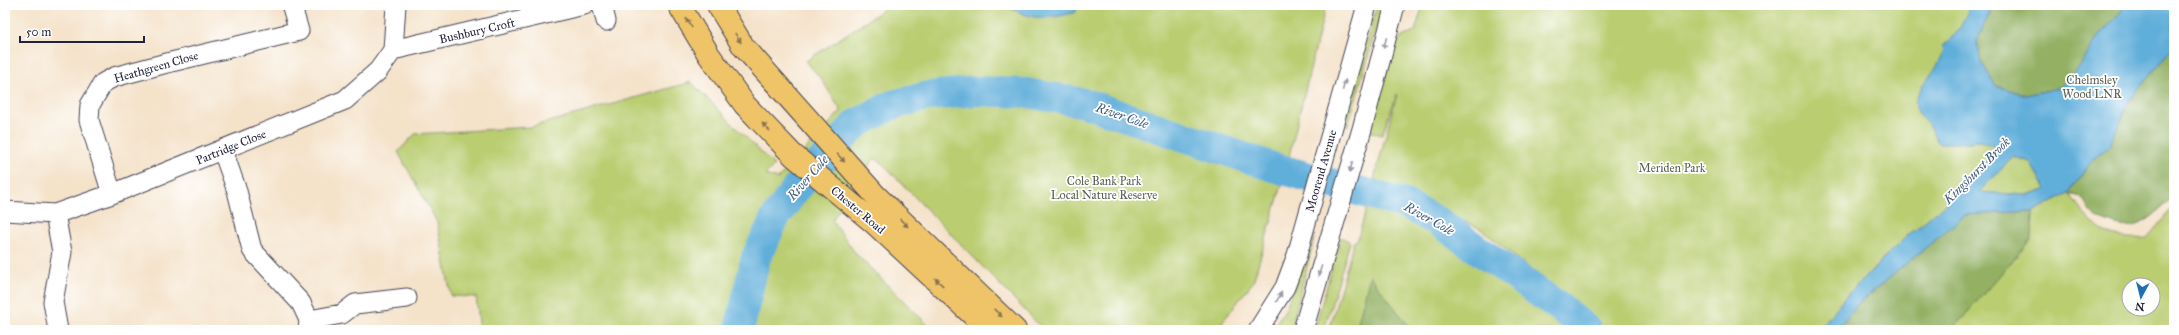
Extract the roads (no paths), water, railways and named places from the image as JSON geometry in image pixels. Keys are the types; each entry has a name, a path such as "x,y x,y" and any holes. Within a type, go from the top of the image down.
{"highway":[{"name":"Chester Road","path":"679,5 727,83 745,105 793,155 926,269 989,330"},
{"name":"Chester Road","path":"718,5 743,46 876,196 1016,330"}],"street":[{"path":"393,50 396,5"},
{"name":"Bushbury Croft","path":"393,50 584,5"},
{"name":"Moorend Avenue","path":"1258,330 1285,287 1305,226 1367,5"},
{"path":"1303,330 1332,234 1396,5"},
{"name":"Heathgreen Close","path":"112,194 89,120 90,105 103,83 114,77 299,31 292,7"},
{"name":"Partridge Close","path":"5,211 55,214 112,194 223,151 345,100 378,71 393,50"},
{"path":"223,151 237,191 252,250 300,303 309,325 342,314 355,304 407,298"},
{"path":"55,214 62,252 53,302 58,330"}],"water":[{"path":"1010,5 1077,5 1076,12 1042,18 1018,12 1010,7"},
{"path":"1970,5 1993,5 1977,41 1981,62 1996,86 2026,95 2059,88 2079,68 2099,36 2127,5 2174,5 2174,45 2127,104 2110,145 2091,161 2069,193 2033,211 1965,215 1858,304 1837,330 1819,330 1847,295 1906,237 1957,194 1998,148 1981,141 1938,144 1935,135 1921,117 1916,107 1918,93 1939,62 1943,54 1944,45 1953,37 1963,22","holes":["2014,156 2030,162 2046,189 2026,195 1979,192"]}],"waterway":[{"name":"River Cole","path":"739,330 756,257 775,218 795,190 856,124 892,105 928,96 976,91 1027,93 1085,103 1273,167 1405,204 1439,222 1562,309 1587,330"}],"park label":[{"name":"Chelmsley Wood LNR","path":"2092,87"},
{"name":"Meriden Park","path":"1672,168"},
{"name":"Cole Bank Park Local Nature Reserve","path":"1104,188"}],"water label":[{"name":"Kingshurst Brook","path":"1977,171"}]}
